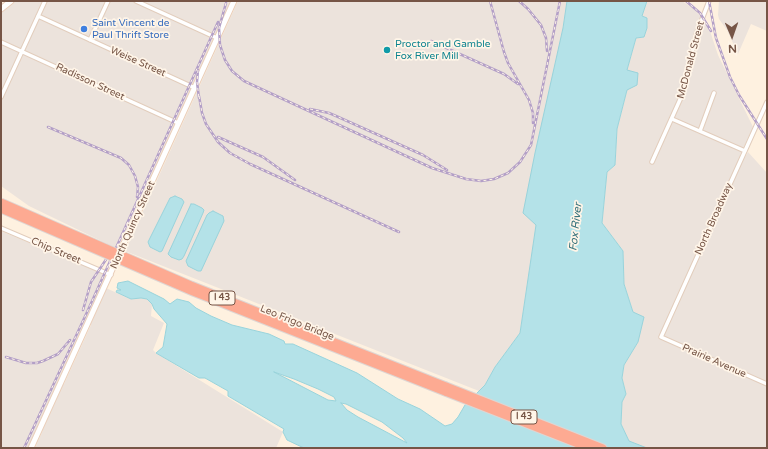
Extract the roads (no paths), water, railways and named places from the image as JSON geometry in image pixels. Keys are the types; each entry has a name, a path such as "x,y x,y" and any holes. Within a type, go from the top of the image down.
{"highway":[{"name":"I 43","path":"1,201 24,213 203,290 603,448"},
{"name":"Leo Frigo Bridge","path":"1,209 118,261 207,298 588,448"}],"street":[{"path":"1,9 11,1"},
{"path":"1,97 45,1"},
{"path":"90,40 108,1"},
{"path":"136,1 217,38"},
{"name":"North Quincy Street","path":"31,448 234,1"},
{"name":"McDonald Street","path":"652,162 683,93 699,24 709,1"},
{"name":"Weise Street","path":"38,16 195,88"},
{"name":"Radisson Street","path":"1,42 178,123"},
{"path":"700,132 714,93"},
{"name":"North Broadway","path":"661,337 767,102"},
{"path":"672,119 745,151"},
{"name":"Chip Street","path":"1,228 110,275"},
{"name":"Prairie Avenue","path":"661,337 767,384"}],"water":[{"name":"Fox River","path":"567,1 647,1 642,16 647,18 647,28 644,37 636,38 627,70 638,73 637,85 627,90 617,129 615,165 607,172 602,223 623,251 624,284 633,312 644,317 638,342 624,365 622,378 626,394 622,402 621,424 629,441 647,448 304,448 287,440 283,432 284,429 228,396 228,391 205,378 199,378 156,353 163,347 167,324 147,299 131,299 116,292 117,290 121,290 117,288 118,283 128,281 164,299 170,304 177,299 189,302 196,308 232,325 269,334 284,341 285,344 293,344 357,373 398,399 420,409 445,426 452,424 465,405 485,385 495,367 520,333 536,225 523,213 563,28","holes":["274,372 318,389 334,397 336,401 328,400","341,403 382,422 403,438 407,443 358,417 347,410"]},
{"path":"175,196 182,199 184,202 162,251 160,252 150,247 148,242 170,198"},
{"path":"191,204 194,204 204,210 184,256 179,260 168,254"},
{"path":"213,211 223,216 224,221 201,271 198,271 188,266 186,261 207,215"}],"railway":[{"path":"490,1 508,63 529,100 533,113 533,123"},
{"path":"519,1 528,9 541,25 546,38 547,51"},
{"path":"226,3 219,28 220,45 225,60 232,71 244,81 432,168 466,179 481,181 494,179 508,173 520,162 531,145 560,1"},
{"path":"686,1 700,13 711,31"},
{"path":"709,1 716,38 730,77 739,95 767,139"},
{"path":"24,448 218,22"},
{"path":"431,41 504,74 518,84"},
{"path":"198,70 197,82 199,98"},
{"path":"199,96 202,113 206,124 218,142 230,153 250,164 399,232"},
{"path":"310,109 336,116 423,155 447,170"},
{"path":"48,127 121,158 129,165 135,176 138,187 137,197"},
{"path":"218,137 263,157 295,180"},
{"path":"83,310 91,282 107,258"},
{"path":"6,357 26,363 37,363 58,354 70,340"}],"place":[{"name":"Saint Vincent de Paul Thrift Store","path":"84,29"},
{"name":"Proctor and Gamble Fox River Mill","path":"387,50"}]}
